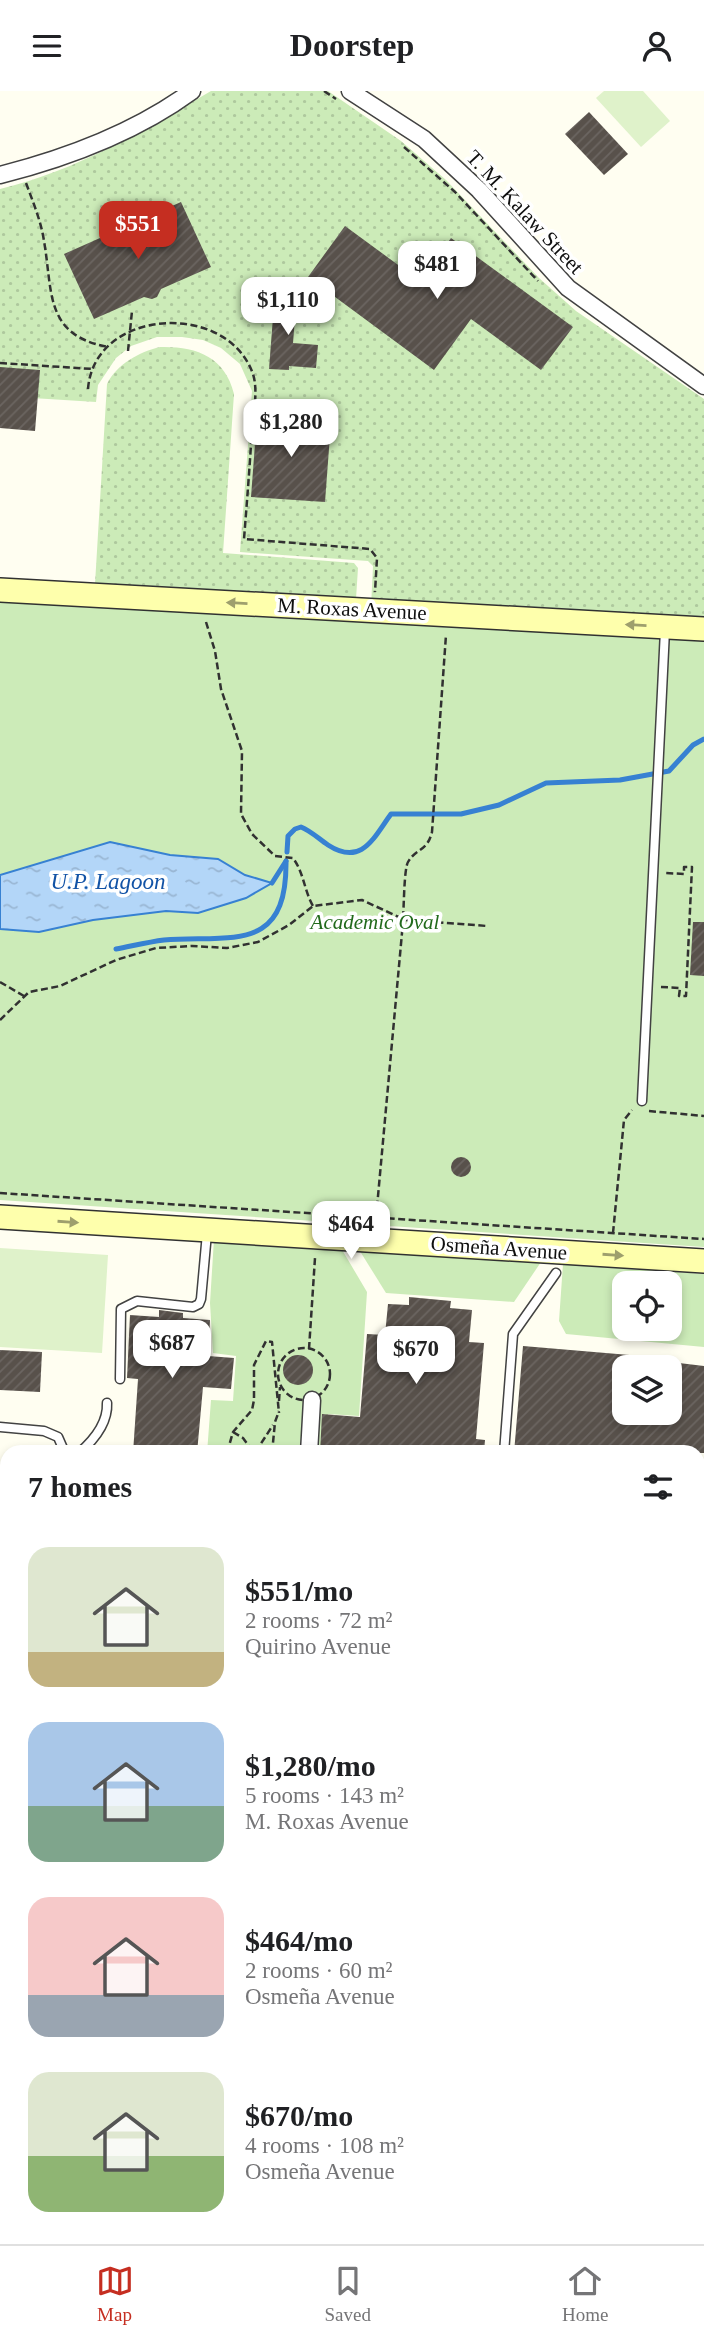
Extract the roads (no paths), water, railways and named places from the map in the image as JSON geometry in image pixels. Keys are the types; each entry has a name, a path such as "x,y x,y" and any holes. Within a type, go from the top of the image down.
{"street":[{"path":"0,176 53,160 129,128 192,91"},
{"name":"T. M. Kalaw Street","path":"350,91 424,139 479,190 568,288 704,386"},
{"name":"M. Roxas Avenue","path":"0,590 704,629"},
{"name":"Osmeña Avenue","path":"0,1217 704,1261"},
{"path":"309,1445 312,1400"}],"lane":[{"path":"642,1101 665,627"},
{"path":"120,1380 121,1309 137,1301 193,1307 199,1304 207,1230"},
{"path":"505,1445 513,1334 556,1273"},
{"path":"86,1445 105,1420 107,1403"},
{"path":"0,1427 44,1431 58,1437 62,1445"}],"water":[{"name":"U.P. Lagoon","path":"110,842 170,855 218,859 245,875 272,883 246,898 198,913 166,911 93,920 39,932 0,929 0,875"}],"waterway":[{"path":"287,852 288,836 301,827 328,845 350,853 358,851 373,840 391,814 461,814 499,805 546,783 620,780 669,771 693,745 704,739"},
{"path":"272,883 286,861"},
{"path":"116,949 164,940 233,937 266,926 277,912 284,891 286,861"}],"park label":[{"name":"Academic Oval","path":"375,922"}]}
